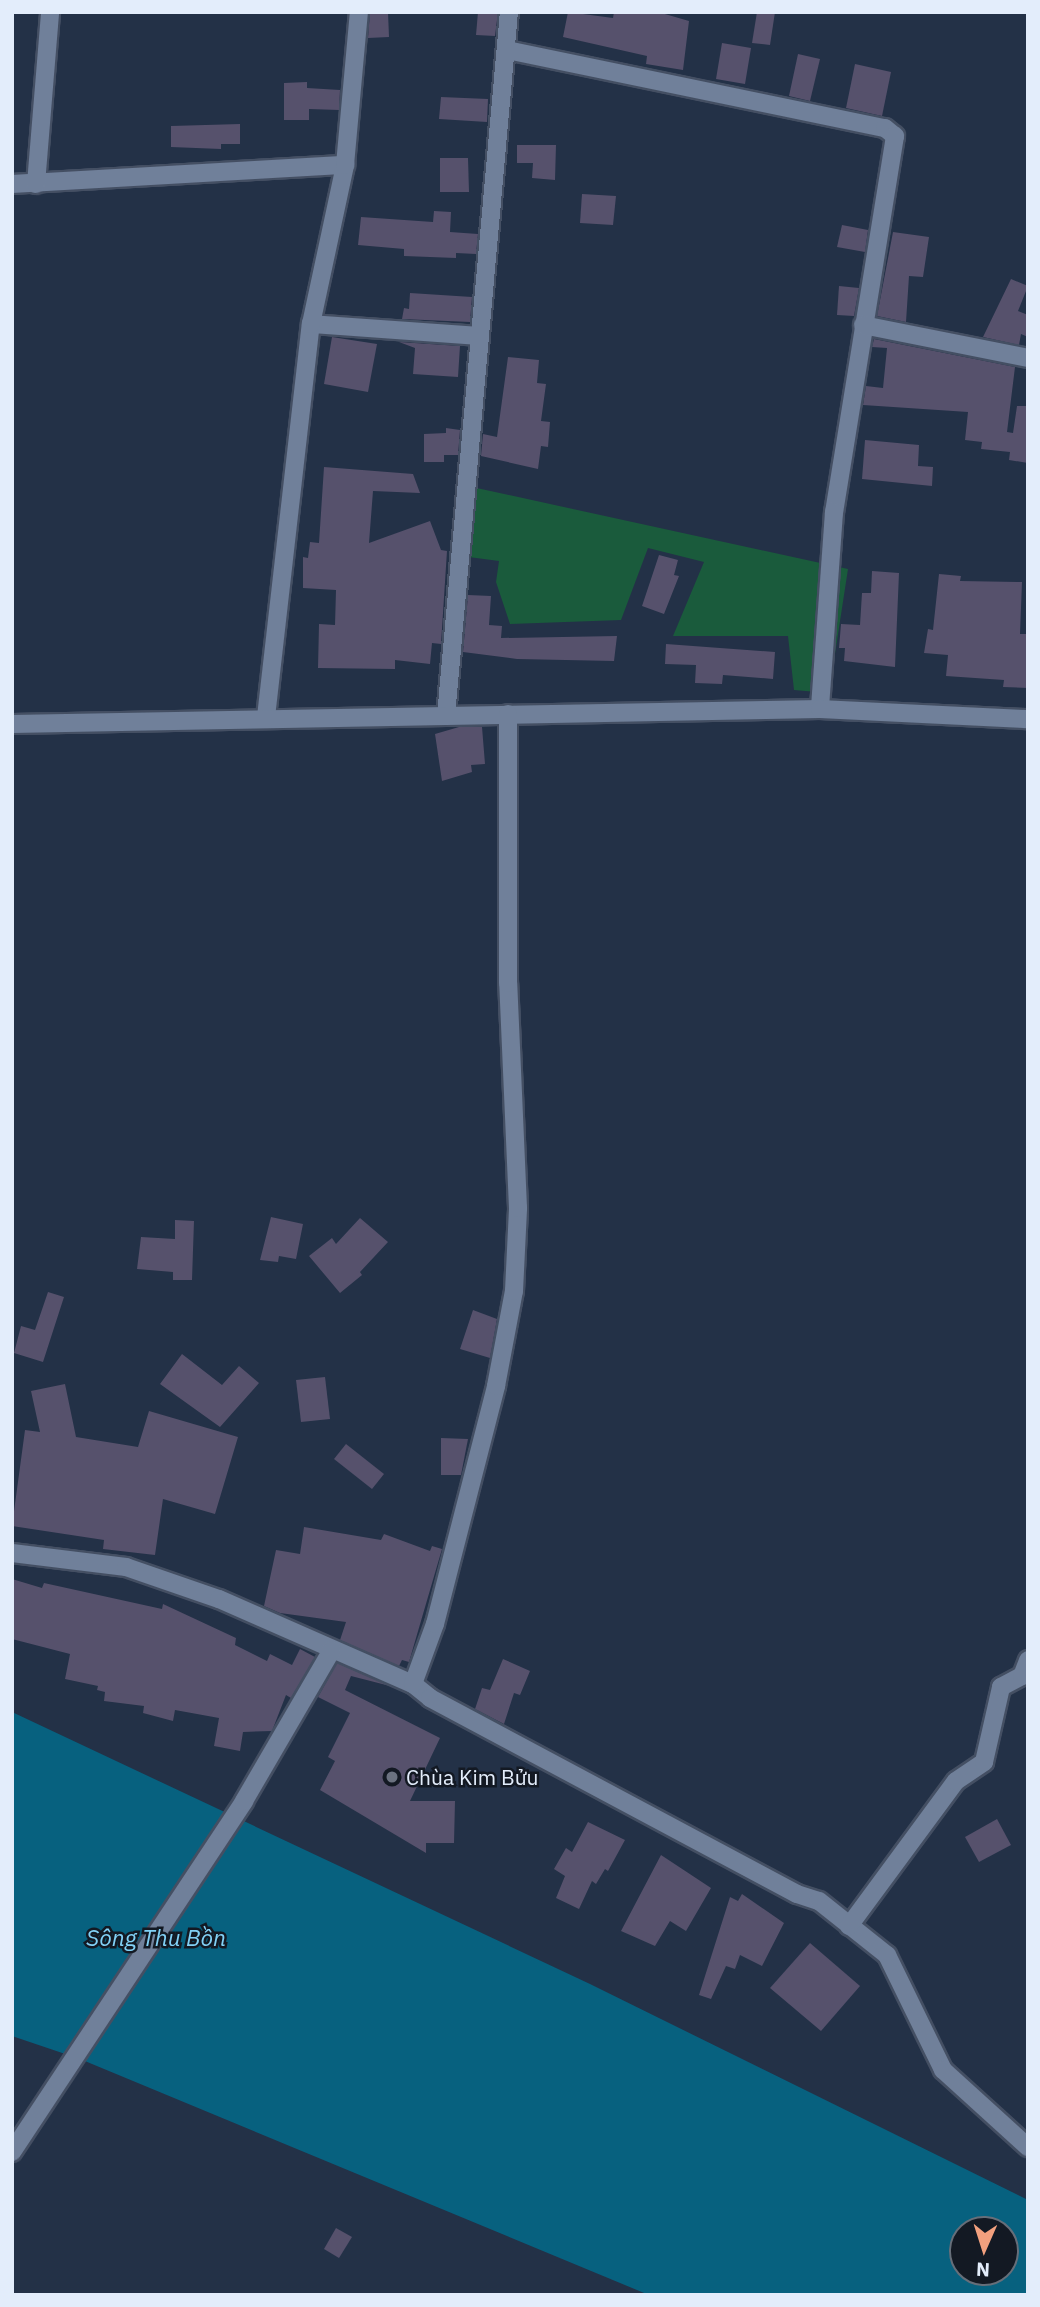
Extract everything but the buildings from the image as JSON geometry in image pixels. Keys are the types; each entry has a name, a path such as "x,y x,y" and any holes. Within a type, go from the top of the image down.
{"street":[{"path":"36,184 50,12"},
{"path":"266,717 311,324 345,165 359,12"},
{"path":"446,716 509,12"},
{"path":"507,50 889,129 895,136 895,151 863,325 834,512 820,709"},
{"path":"12,184 345,165"},
{"path":"311,324 478,336"},
{"path":"863,325 1028,358"},
{"path":"12,724 41,727 266,717 820,709 1028,719"},
{"path":"413,1684 435,1625 496,1386 514,1291 518,1208 508,983 509,714"},
{"path":"12,1553 126,1567 219,1599 413,1684 430,1698 797,1894 819,1901 887,1955 943,2070 1028,2147"},
{"path":"12,2152 244,1801 332,1650"},
{"path":"849,1926 956,1781 984,1762 1001,1687 1022,1676 1028,1660"}],"green space":[{"path":"472,487 848,569 829,693 794,690 788,636 673,636 704,562 648,548 621,620 510,624 496,582 499,561 461,556"}],"water":[{"name":"Sông Thu Bồn","path":"12,1712 590,1984 1028,2200 1028,2295 649,2295 80,2059 12,2036"}],"place":[{"name":"Chùa Kim Bửu","path":"392,1777"}]}
